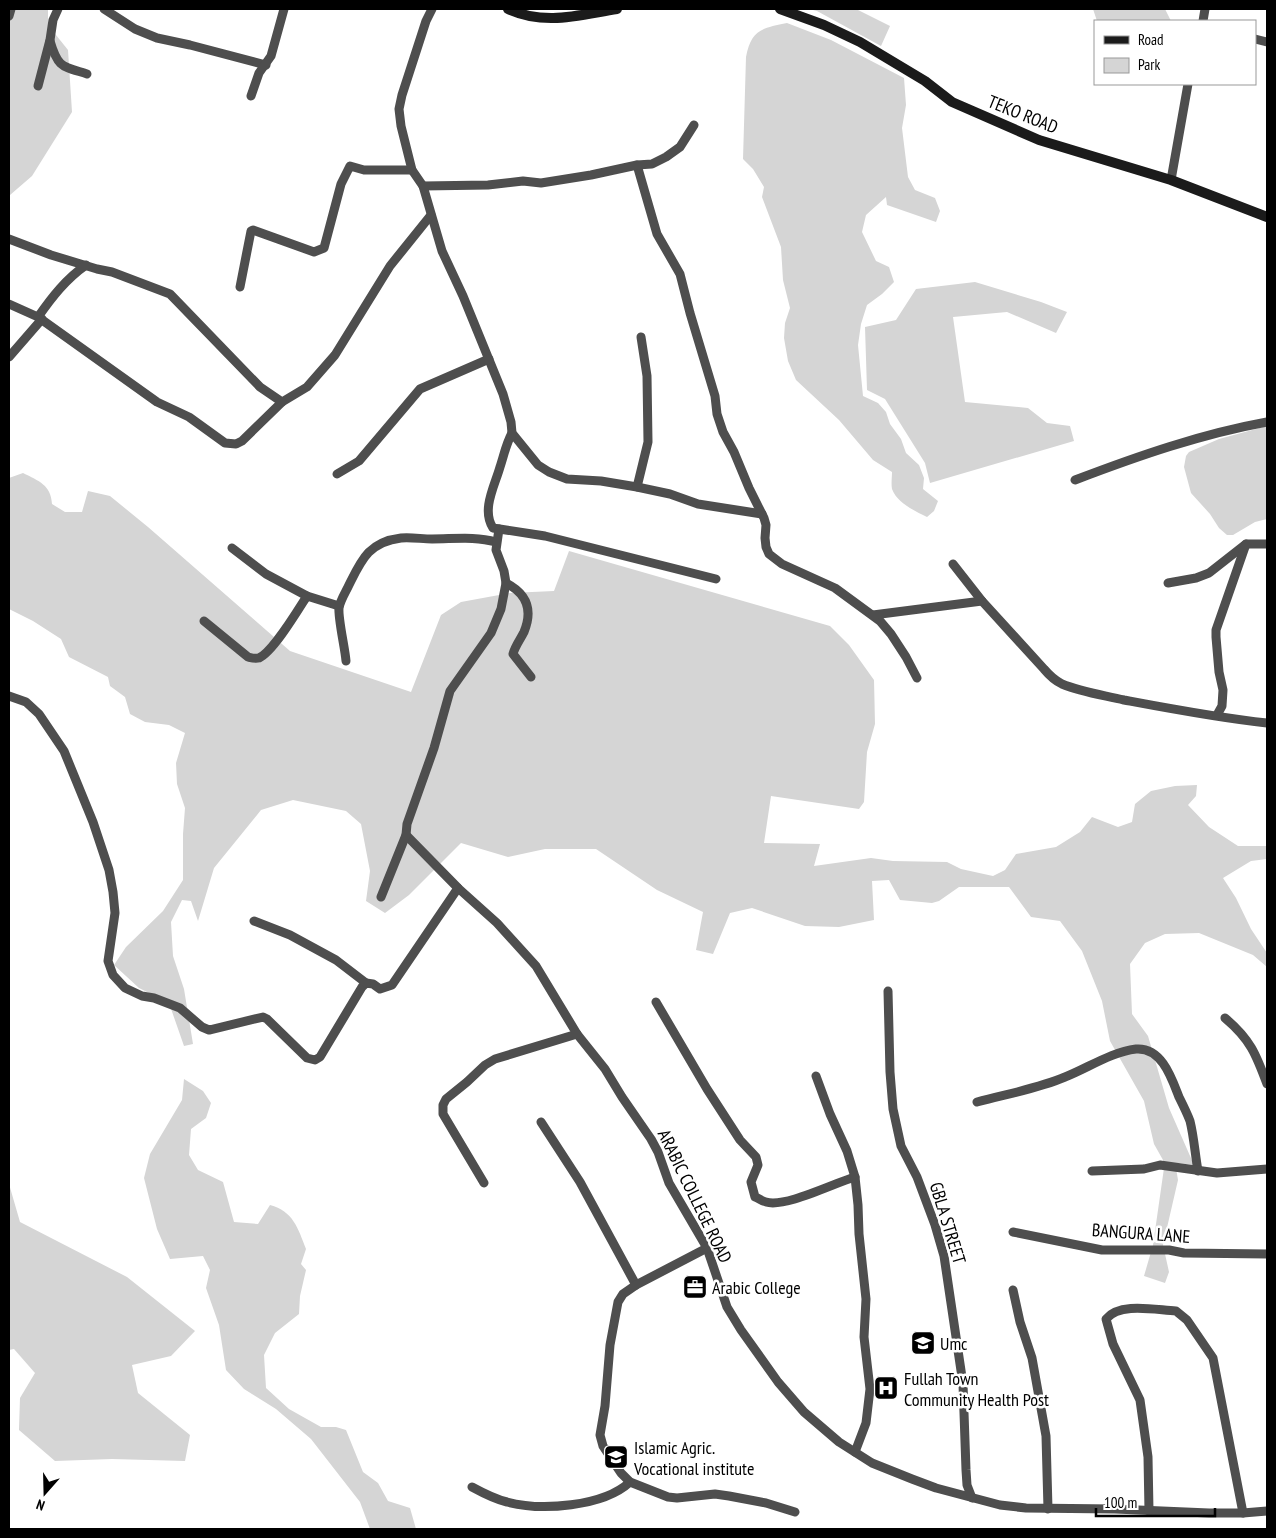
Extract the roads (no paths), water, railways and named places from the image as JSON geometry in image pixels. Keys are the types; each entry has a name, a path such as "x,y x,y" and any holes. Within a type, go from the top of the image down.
{"street":[{"path":"9,16 11,9"},
{"path":"38,86 50,40 53,20 58,9"},
{"path":"104,9 135,29 156,38 190,44 266,65"},
{"path":"251,96 259,73 271,56 284,9"},
{"path":"432,9 426,21 402,95 399,109 401,126 412,170 423,186 442,251 463,296 503,394 512,433 538,465 549,472 567,479 602,481 638,487 670,494 698,504 762,514"},
{"path":"508,9 519,14 538,18 559,19 617,9"},
{"name":"TEKO ROAD","path":"780,9 824,25 860,42 925,81 952,102 1013,129 1039,140 1171,180 1267,217"},
{"path":"50,40 60,65 87,74"},
{"path":"1171,180 1188,85"},
{"path":"423,186 488,185 523,181 541,183 637,165 652,164 680,147 694,125"},
{"path":"637,165 657,234 680,274 715,396 722,432 734,452 766,525 766,547 776,560 835,588 872,615 891,634 917,678"},
{"path":"240,287 251,231 253,230 314,252 319,251 324,248 341,184 350,166 364,170 412,170"},
{"path":"9,304 40,318 157,402 189,418 226,443 236,444 242,441 282,402 307,387 335,354 390,266 431,215"},
{"path":"9,239 97,270 112,272 170,294 260,387 282,402"},
{"path":"9,357 40,318 54,294 73,274 86,265"},
{"path":"638,487 648,442 647,376 641,337"},
{"path":"337,474 358,461 420,389 489,359"},
{"path":"1075,480 1207,435 1267,422"},
{"path":"512,433 492,491 489,511 490,523 493,528 545,536 716,579"},
{"path":"381,897 406,835 407,824 434,748 450,692 491,633 502,610 506,583 504,571 496,550 499,529"},
{"path":"346,661 339,606 365,555 383,542 401,538 480,538 496,542"},
{"path":"1217,715 1222,706 1223,690 1219,672 1216,630 1246,544"},
{"path":"1168,583 1196,578 1209,573 1236,554 1246,544 1267,544"},
{"path":"232,548 266,574 307,596 339,606"},
{"path":"953,564 982,600 1050,676 1061,683 1091,693 1148,705 1217,715 1236,720 1267,723"},
{"path":"506,583 516,588 526,601 529,616 523,634 514,647 513,654 531,677"},
{"path":"204,622 248,658 256,659 262,657 268,650 307,596"},
{"path":"872,615 982,600"},
{"path":"9,696 26,702 39,714 64,751 109,870 114,892 115,913 108,961 113,975 125,988 142,996 154,998 180,1008 202,1027 209,1030 262,1018 267,1019 308,1058 315,1060 320,1057 366,983"},
{"name":"ARABIC COLLEGE ROAD","path":"406,835 458,888 497,923 536,966 577,1034 605,1069 651,1138 669,1183 707,1248 727,1307 760,1360 804,1412 839,1442 872,1463 912,1479 936,1488 1000,1505 1048,1509 1243,1513 1267,1511"},
{"path":"254,921 290,935 336,960 366,983 380,989 392,985 458,888"},
{"name":"GBLA STREET","path":"888,991 893,1109 901,1146 917,1177 935,1225 944,1256 963,1384 966,1470 972,1498"},
{"path":"656,1002 735,1133 756,1157 758,1165 751,1182 755,1197 766,1203 784,1202 855,1178"},
{"path":"1225,1018 1249,1042 1259,1060 1267,1084"},
{"path":"484,1183 443,1114 443,1106 446,1099 485,1065 496,1059 577,1034"},
{"path":"977,1102 1051,1083 1096,1062 1125,1052 1138,1049 1148,1051 1168,1069 1189,1120 1198,1170"},
{"path":"816,1076 830,1114 847,1151 855,1178 866,1299 864,1337 870,1389 866,1423 855,1452"},
{"path":"542,1122 580,1182 636,1285"},
{"path":"1092,1171 1144,1169 1160,1165 1217,1172 1267,1169"},
{"name":"BANGURA LANE","path":"1013,1232 1102,1250 1267,1254"},
{"path":"707,1248 636,1285 623,1294 618,1302 600,1435 603,1446 621,1473 630,1482 668,1497 677,1498 715,1494 766,1503 795,1512"},
{"path":"1013,1290 1020,1322 1032,1358 1046,1436 1048,1509"},
{"path":"1149,1511 1148,1457 1140,1400 1113,1344 1106,1319 1110,1314 1124,1309 1176,1311 1187,1320 1213,1358 1243,1513"},
{"path":"472,1487 509,1503 558,1506 596,1500 618,1491 630,1482"}],"place":[{"name":"Arabic College","path":"695,1287"},
{"name":"Umc","path":"923,1343"},
{"name":"Fullah Town Community Health Post","path":"886,1388"},
{"name":"Islamic Agric. Vocational institute","path":"616,1457"}]}
